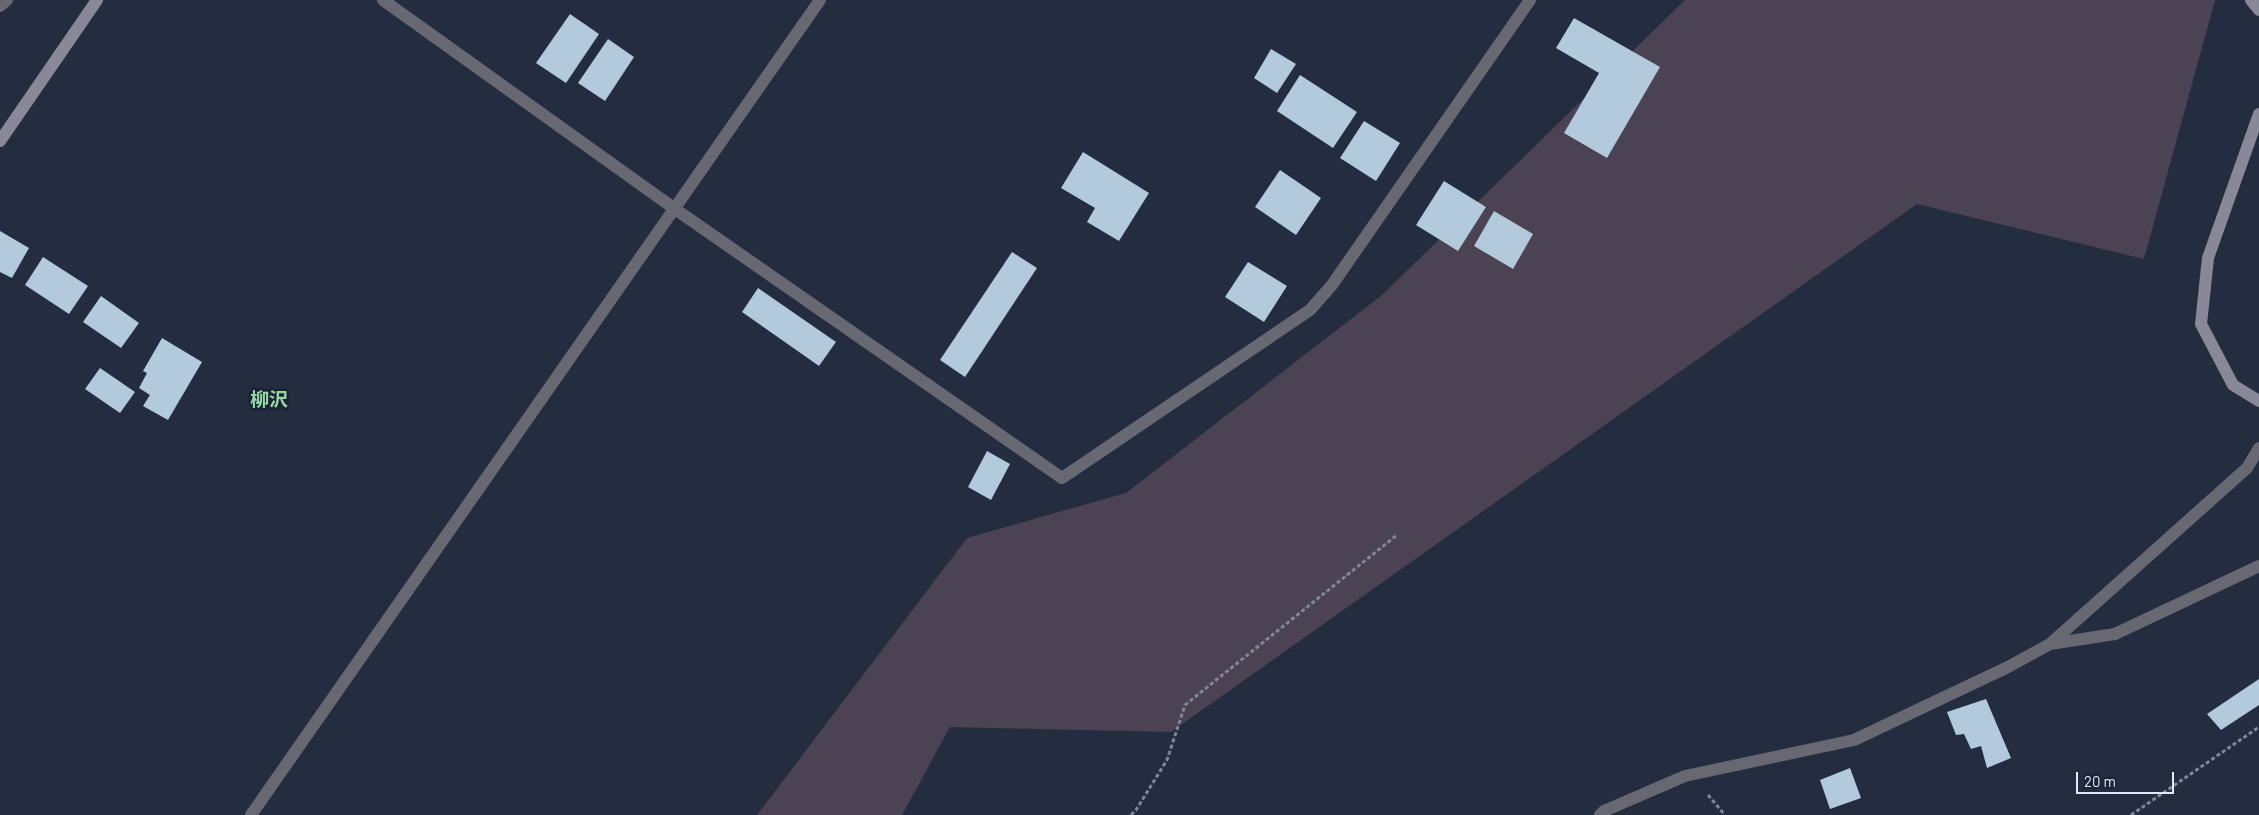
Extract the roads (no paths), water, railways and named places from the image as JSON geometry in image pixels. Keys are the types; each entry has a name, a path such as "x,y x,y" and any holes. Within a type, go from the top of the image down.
{"street":[{"path":"0,6 8,0"},
{"path":"0,141 97,0"},
{"path":"383,0 675,208 1062,478 1310,310 1332,285 1530,0"},
{"path":"251,815 820,0"},
{"path":"2252,0 2259,10"},
{"path":"2259,114 2208,258 2201,324 2233,385 2259,401"},
{"path":"1600,815 1604,811 1685,776 1854,740 2008,667 2050,644 2247,468 2259,448"},
{"path":"2050,644 2115,634 2259,566"}],"district":[{"name":"柳沢","path":"269,400"}]}
